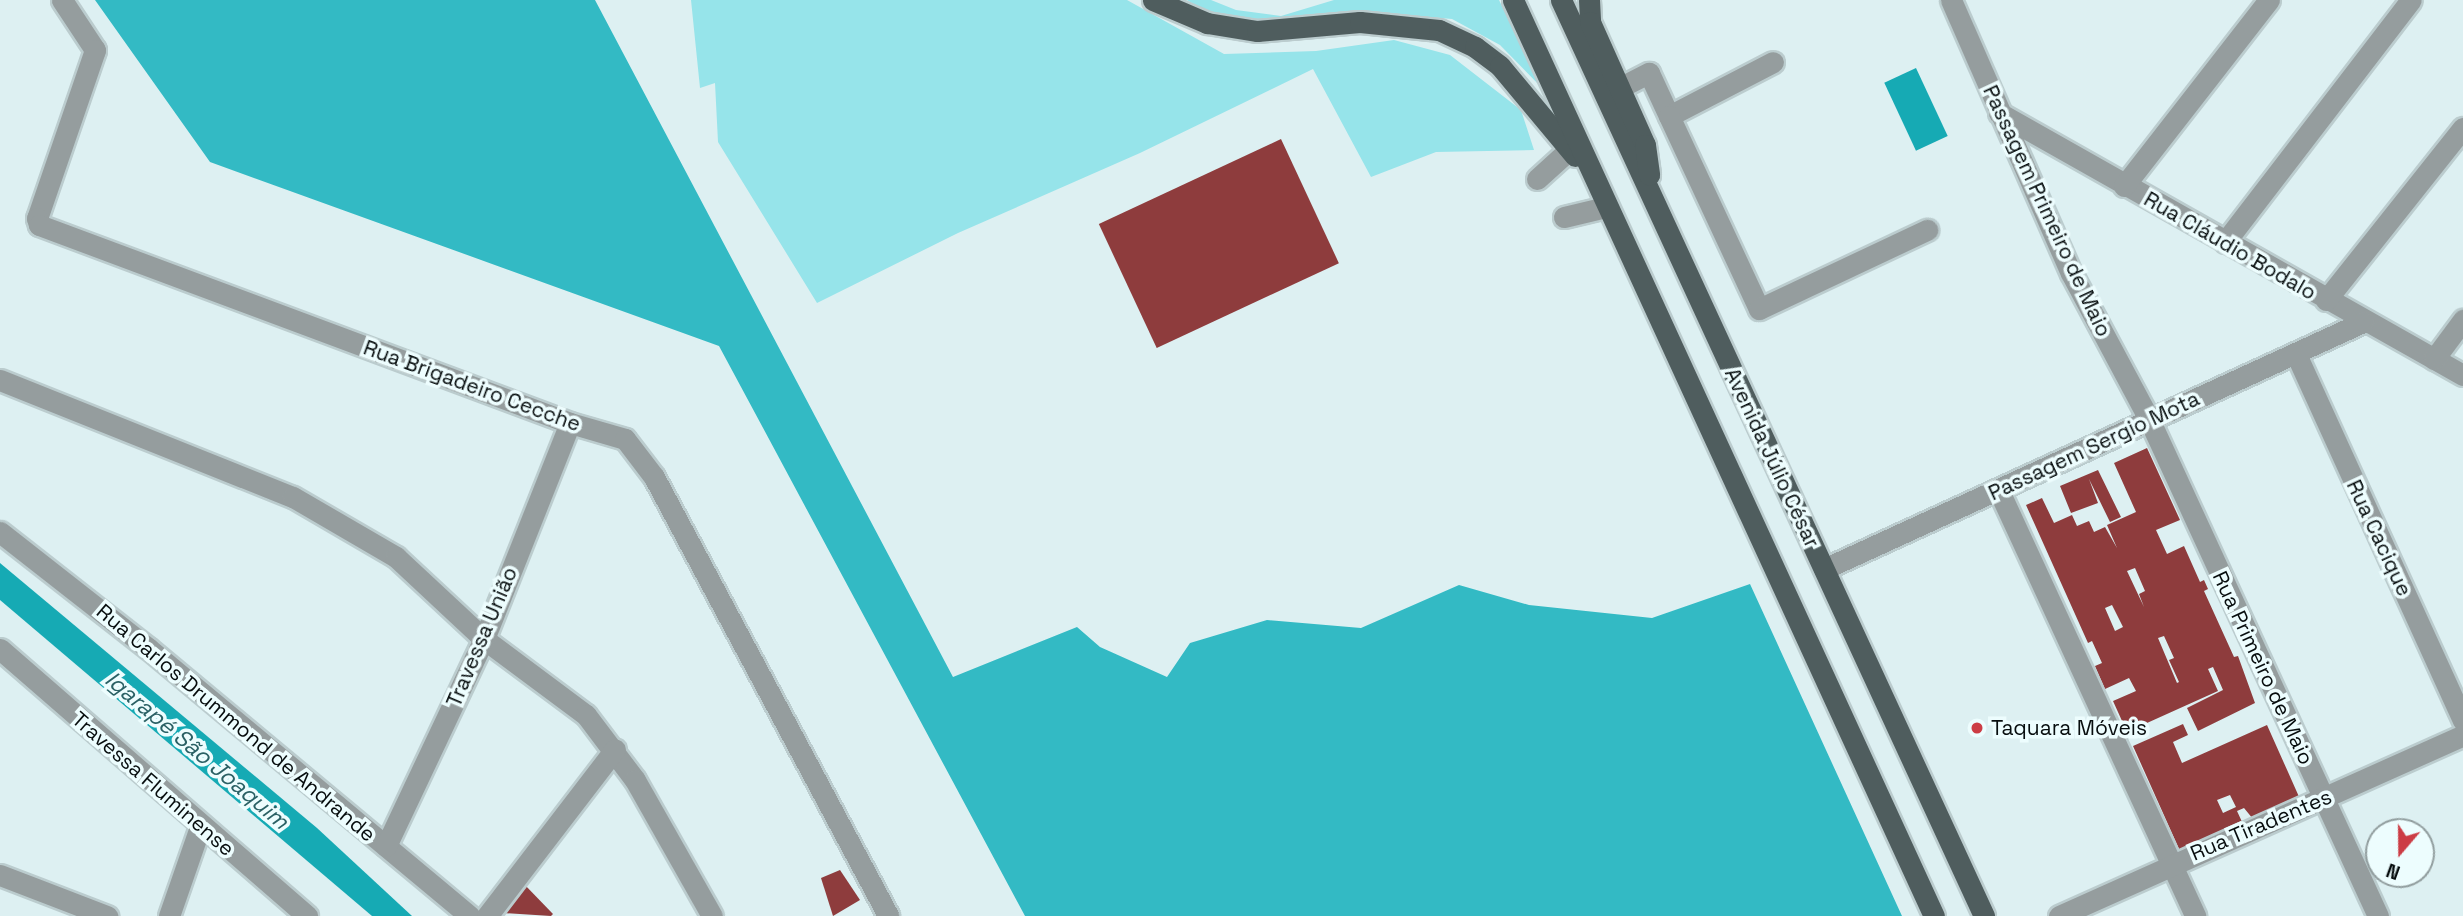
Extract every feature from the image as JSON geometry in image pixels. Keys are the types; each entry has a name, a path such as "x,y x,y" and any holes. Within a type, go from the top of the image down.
{"main road":[{"path":"1153,0 1207,23 1257,32 1360,22 1439,30 1475,47 1500,66 1590,174"},
{"path":"1513,0 1590,174 1934,916"},
{"name":"Avenida Júlio César","path":"1561,0 1984,916"},
{"path":"1589,0 1590,22 1617,89 1645,145 1652,198"}],"street":[{"name":"Rua Brigadeiro Cecche","path":"62,0 95,50 37,218 39,225 570,423 625,439 654,477 888,916"},
{"name":"Passagem Primeiro de Maio","path":"1951,0 2071,272 2149,419"},
{"path":"2124,186 2269,0"},
{"path":"2225,242 2410,0"},
{"path":"1669,116 1773,62"},
{"path":"1617,89 1649,73 1759,309 1927,230"},
{"name":"Rua Cláudio Bodalo","path":"1999,113 2363,322 2463,375"},
{"path":"2326,300 2463,128"},
{"path":"1537,179 1569,150"},
{"path":"1564,217 1606,206"},
{"path":"2434,359 2463,320"},
{"name":"Passagem Sergio Mota","path":"1824,569 2363,322"},
{"name":"Rua Cacique","path":"2296,354 2463,721"},
{"path":"0,380 293,497 396,557 484,639 586,715 615,749 712,916"},
{"name":"Rua Primeiro de Maio","path":"2149,419 2378,916"},
{"name":"Travessa União","path":"386,846 484,639 570,423"},
{"path":"1999,491 2195,916"},
{"name":"Rua Carlos Drummond de Andrande","path":"0,532 470,916"},
{"name":"Travessa Fluminense","path":"0,649 200,827 307,916"},
{"name":"Rua Tiradentes","path":"2059,916 2172,863 2323,799 2463,735"},
{"path":"487,916 615,749"},
{"path":"169,916 200,827"},
{"path":"0,874 107,916"}],"shaded area":[{"path":"95,0 595,0 953,677 1077,627 1100,647 1167,677 1190,643 1267,620 1361,628 1459,585 1529,605 1652,618 1750,584 1902,916 1025,916 719,346 210,162"},
{"path":"691,0 1127,0 1224,54 1316,51 1394,40 1450,55 1521,110 1534,150 1436,152 1371,177 1313,69 1140,153 958,233 817,303 718,142 715,83 700,88"},
{"path":"1187,0 1211,0 1236,10 1281,16 1334,0 1499,0 1542,88 1500,45 1452,19 1373,12 1247,21 1204,11"}],"water":[{"path":"1916,68 1948,136 1916,151 1884,83"},
{"name":"Igarapé São Joaquim","path":"0,563 317,828 412,916 372,916 0,600"}],"building":[{"path":"1281,139 1339,263 1157,348 1099,224"},
{"path":"2147,448 2180,520 2156,530 2167,554 2184,546 2200,582 2204,580 2208,589 2204,591 2234,657 2238,656 2255,703 2198,731 2187,708 2223,690 2213,667 2208,669 2218,691 2127,732 2113,701 2136,691 2129,678 2105,689 2095,666 2102,663 2092,641 2088,643 2026,505 2042,498 2054,523 2072,515 2077,526 2089,521 2094,532 2105,527 2117,548 2107,525 2136,512 2114,463","holes":["2135,568 2145,591 2139,594 2144,607 2127,571","2112,605 2123,627 2115,631 2105,608","2164,636 2174,658 2169,660 2179,682 2177,683 2158,638"]},
{"path":"2098,470 2121,517 2110,522 2089,479 2098,503 2071,513 2060,486"},
{"path":"2183,724 2188,735 2173,742 2182,763 2267,725 2300,799 2253,819 2244,808 2237,811 2243,824 2180,851 2133,746","holes":["2230,795 2236,807 2223,813 2217,800"]},
{"path":"840,870 860,900 833,916 821,878"},
{"path":"522,882 553,914 551,916 502,913"}],"place":[{"name":"Taquara Móveis","path":"1977,728"}]}
